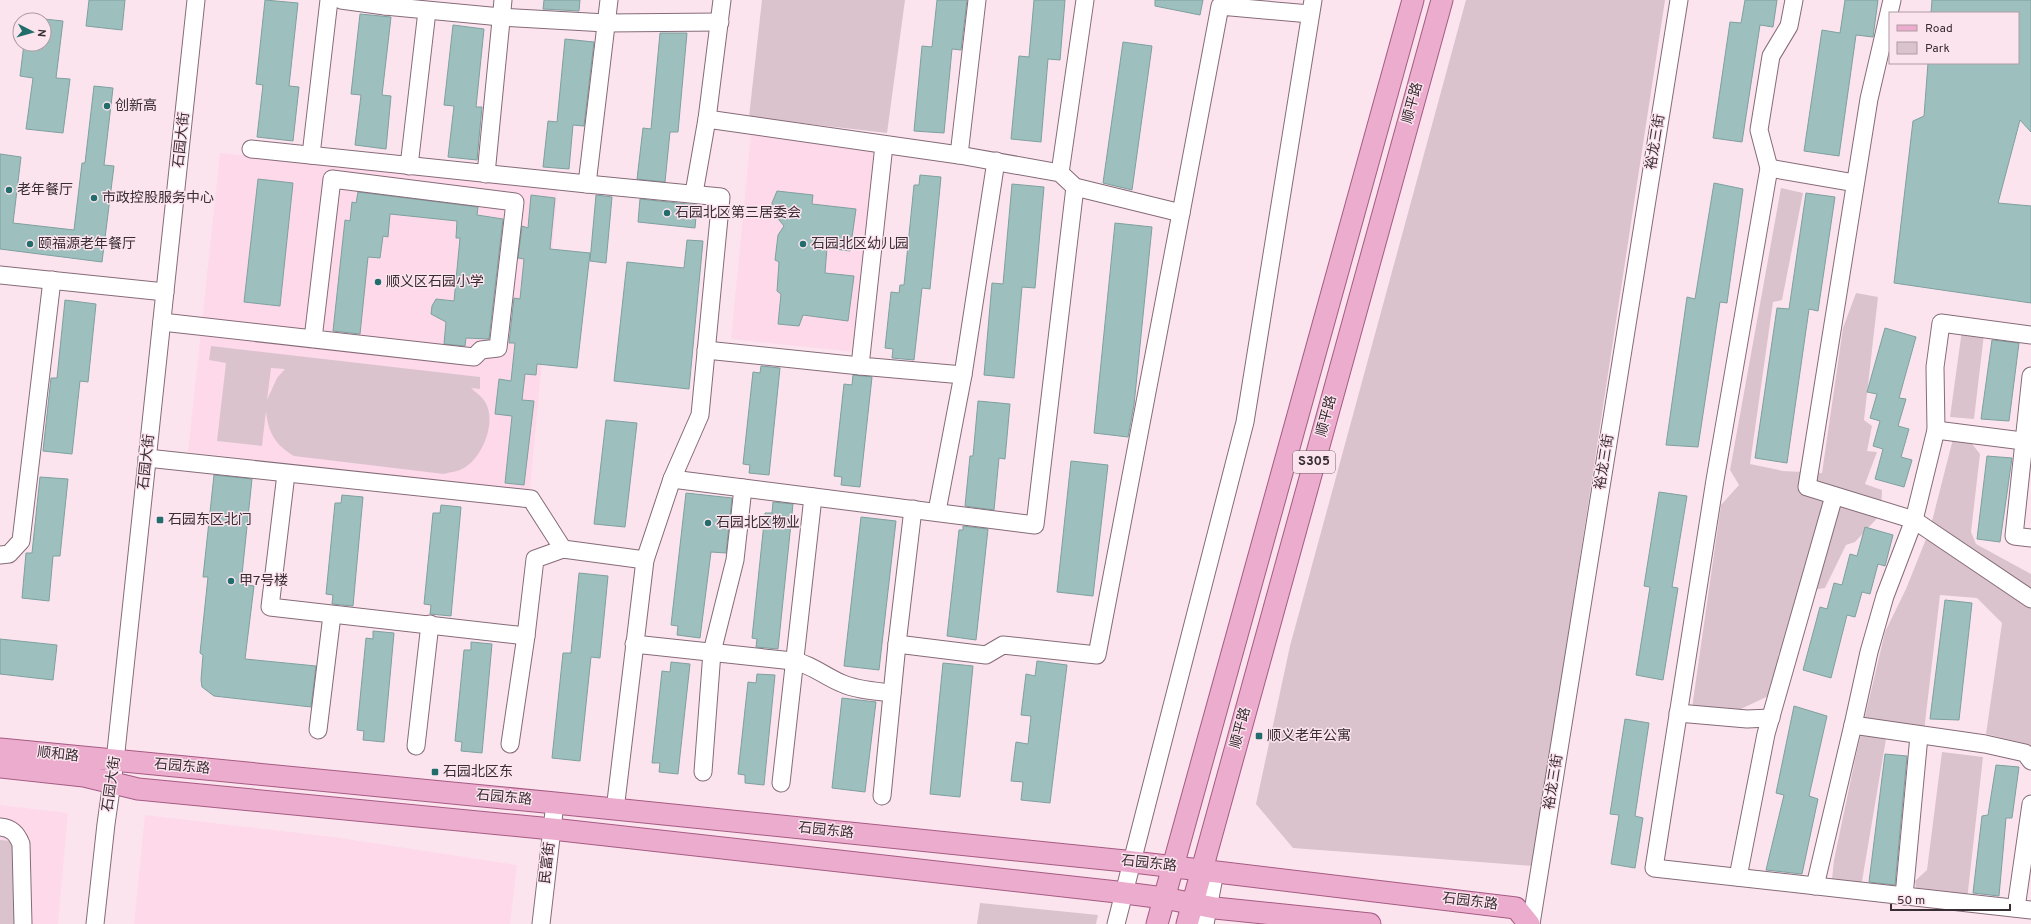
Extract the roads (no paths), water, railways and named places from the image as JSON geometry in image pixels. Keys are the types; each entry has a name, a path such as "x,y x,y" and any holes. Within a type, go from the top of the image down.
{"main road":[{"name":"顺平路","path":"1158,924 1413,0"},
{"name":"顺平路","path":"1187,924 1202,911 1208,871 1442,0"},
{"name":"顺和路","path":"0,749 115,761"},
{"name":"石园东路","path":"115,761 555,803 1173,866 1516,908 1530,924"},
{"name":"顺和路","path":"0,767 84,776 112,784"},
{"name":"石园东路","path":"112,784 138,789 552,829 1124,893 1164,898 1202,911 1370,924"}],"street":[{"name":"石园大街","path":"95,924 115,761 196,0"},
{"path":"311,155 329,0"},
{"path":"341,0 385,3 427,11 501,17 606,23 720,22"},
{"path":"486,174 503,0"},
{"path":"587,184 609,0"},
{"path":"694,193 707,119 722,0"},
{"path":"959,155 977,0"},
{"path":"1060,173 1085,0"},
{"name":"裕龙三街","path":"1530,924 1679,0"},
{"path":"1794,0 1789,26 1771,56 1760,130 1769,168 1715,480 1654,868 2024,909 2031,804"},
{"path":"1889,12 1892,0"},
{"path":"897,644 986,656 1003,645 1096,655 1220,3 1312,7 1245,422 1116,924"},
{"path":"409,166 427,11"},
{"path":"1889,13 1869,99 1808,488 1914,520 2031,599"},
{"path":"707,119 959,155 1060,173 1075,187 1180,213"},
{"path":"860,366 884,145"},
{"path":"251,149 486,174 721,196 700,415 672,479 645,560 615,810"},
{"path":"937,512 963,375 996,161"},
{"path":"1769,168 1855,183"},
{"path":"162,322 313,339 474,357 481,350 498,348 515,202 332,179 313,339"},
{"path":"672,479 1036,525 1075,187"},
{"path":"0,275 165,292"},
{"path":"0,555 9,554 21,541 52,280"},
{"path":"1815,886 1869,652 1885,596 1914,520 1936,430 1935,366 1941,323 2031,335"},
{"path":"706,350 963,375"},
{"path":"2031,376 2027,441 2014,536 2031,538"},
{"path":"1936,430 2027,441"},
{"path":"147,458 531,499 563,548"},
{"path":"286,474 270,608 430,624 526,636"},
{"path":"703,772 712,652 735,560 743,488"},
{"path":"782,783 793,661 813,496"},
{"path":"1738,877 1766,734 1834,496"},
{"path":"882,796 897,644 913,509"},
{"path":"510,744 526,636 535,559 563,548 645,560"},
{"path":"318,730 332,615"},
{"path":"416,746 430,624"},
{"path":"634,644 805,663 842,684 871,691 892,693"},
{"path":"1678,713 1747,719 1771,718"},
{"path":"1853,725 1919,736 1985,744 2026,753 2031,761"},
{"path":"1904,896 1919,736"},
{"name":"民富街","path":"541,924 555,803"},
{"path":"0,826 7,827 18,835 21,844 23,924"}],"place":[{"name":"创新高","path":"107,106"},
{"name":"老年餐厅","path":"9,190"},
{"name":"市政控股服务中心","path":"94,198"},
{"name":"石园北区第三居委会","path":"667,213"},
{"name":"颐福源老年餐厅","path":"30,244"},
{"name":"石园北区幼儿园","path":"803,244"},
{"name":"顺义区石园小学","path":"378,282"},
{"name":"石园东区北门","path":"160,520"},
{"name":"石园北区物业","path":"708,523"},
{"name":"甲7号楼","path":"231,581"},
{"name":"顺义老年公寓","path":"1259,736"},
{"name":"石园北区东","path":"435,772"}]}
